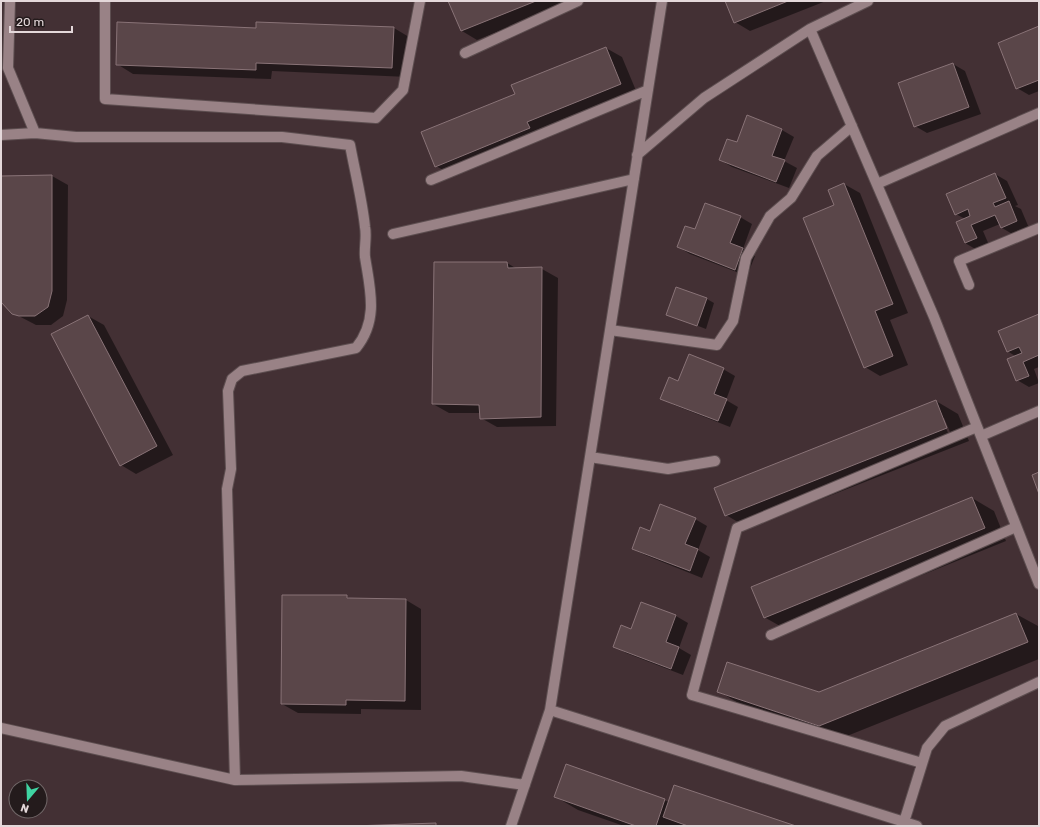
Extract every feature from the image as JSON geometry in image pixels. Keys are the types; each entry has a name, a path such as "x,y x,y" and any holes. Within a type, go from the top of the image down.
{"street":[{"path":"10,1 8,68 35,133"},
{"path":"105,1 105,99 376,118 403,90 420,1"},
{"path":"465,52 578,1"},
{"path":"511,826 550,710 662,1"},
{"path":"637,155 704,98 810,29 868,1"},
{"path":"810,29 934,317 1039,584"},
{"path":"431,180 648,90"},
{"path":"877,184 1039,113"},
{"path":"610,330 718,345 733,321 746,258 770,216 791,198 817,156 852,126"},
{"path":"1,135 35,133 76,137 282,137 350,145 366,228 365,256 371,287 370,321 364,338 356,348 242,370 232,379 228,391 231,469 227,489 235,780"},
{"path":"393,234 634,179"},
{"path":"969,285 959,261 1039,228"},
{"path":"922,763 692,695 737,528 979,432 1039,412"},
{"path":"590,457 668,469 715,461"},
{"path":"771,635 1016,527"},
{"path":"904,822 927,748 945,726 1039,682"},
{"path":"550,710 917,826"},
{"path":"1,728 235,780 462,776 525,785"}],"building":[{"path":"448,1 536,1 461,31"},
{"path":"725,1 788,1 734,23"},
{"path":"117,22 256,28 256,22 394,27 392,68 256,63 256,70 116,65"},
{"path":"1039,26 1039,80 1016,89 998,43"},
{"path":"606,47 621,84 527,122 530,128 435,167 421,132 515,94 511,85"},
{"path":"953,63 969,107 914,127 898,83"},
{"path":"747,115 782,129 772,156 785,160 776,182 719,160 727,139 737,142"},
{"path":"995,173 1006,198 993,203 995,207 1009,201 1017,221 1001,228 995,215 971,225 977,238 965,243 956,222 970,216 968,209 955,215 946,194"},
{"path":"52,175 52,291 48,307 35,316 19,316 12,314 1,302 1,176"},
{"path":"844,183 893,304 875,311 893,356 864,368 803,218 834,205 828,190"},
{"path":"705,203 741,216 730,243 743,248 735,270 677,247 685,226 695,229"},
{"path":"434,262 507,262 508,268 542,267 541,417 480,419 479,405 432,404"},
{"path":"676,287 707,298 697,326 666,315"},
{"path":"1039,314 1039,355 1023,362 1029,376 1016,381 1007,359 1022,353 1019,347 1007,352 998,331"},
{"path":"88,315 157,446 120,466 51,334"},
{"path":"689,354 724,368 714,394 727,399 718,421 660,399 669,377 678,381"},
{"path":"936,400 947,428 725,516 714,488"},
{"path":"1039,472 1039,494 1032,475"},
{"path":"972,497 985,528 764,618 751,587"},
{"path":"660,504 696,518 685,544 698,549 690,571 632,549 640,527 650,531"},
{"path":"282,595 347,595 347,598 406,599 405,701 346,700 346,705 281,704"},
{"path":"641,602 676,615 666,642 679,647 671,669 613,647 621,625 631,629"},
{"path":"1016,613 1028,642 819,726 717,692 727,662 819,692"},
{"path":"566,764 665,799 656,826 636,826 554,797"},
{"path":"674,785 796,826 688,826 663,817"},
{"path":"436,823 436,826 353,826"}]}
